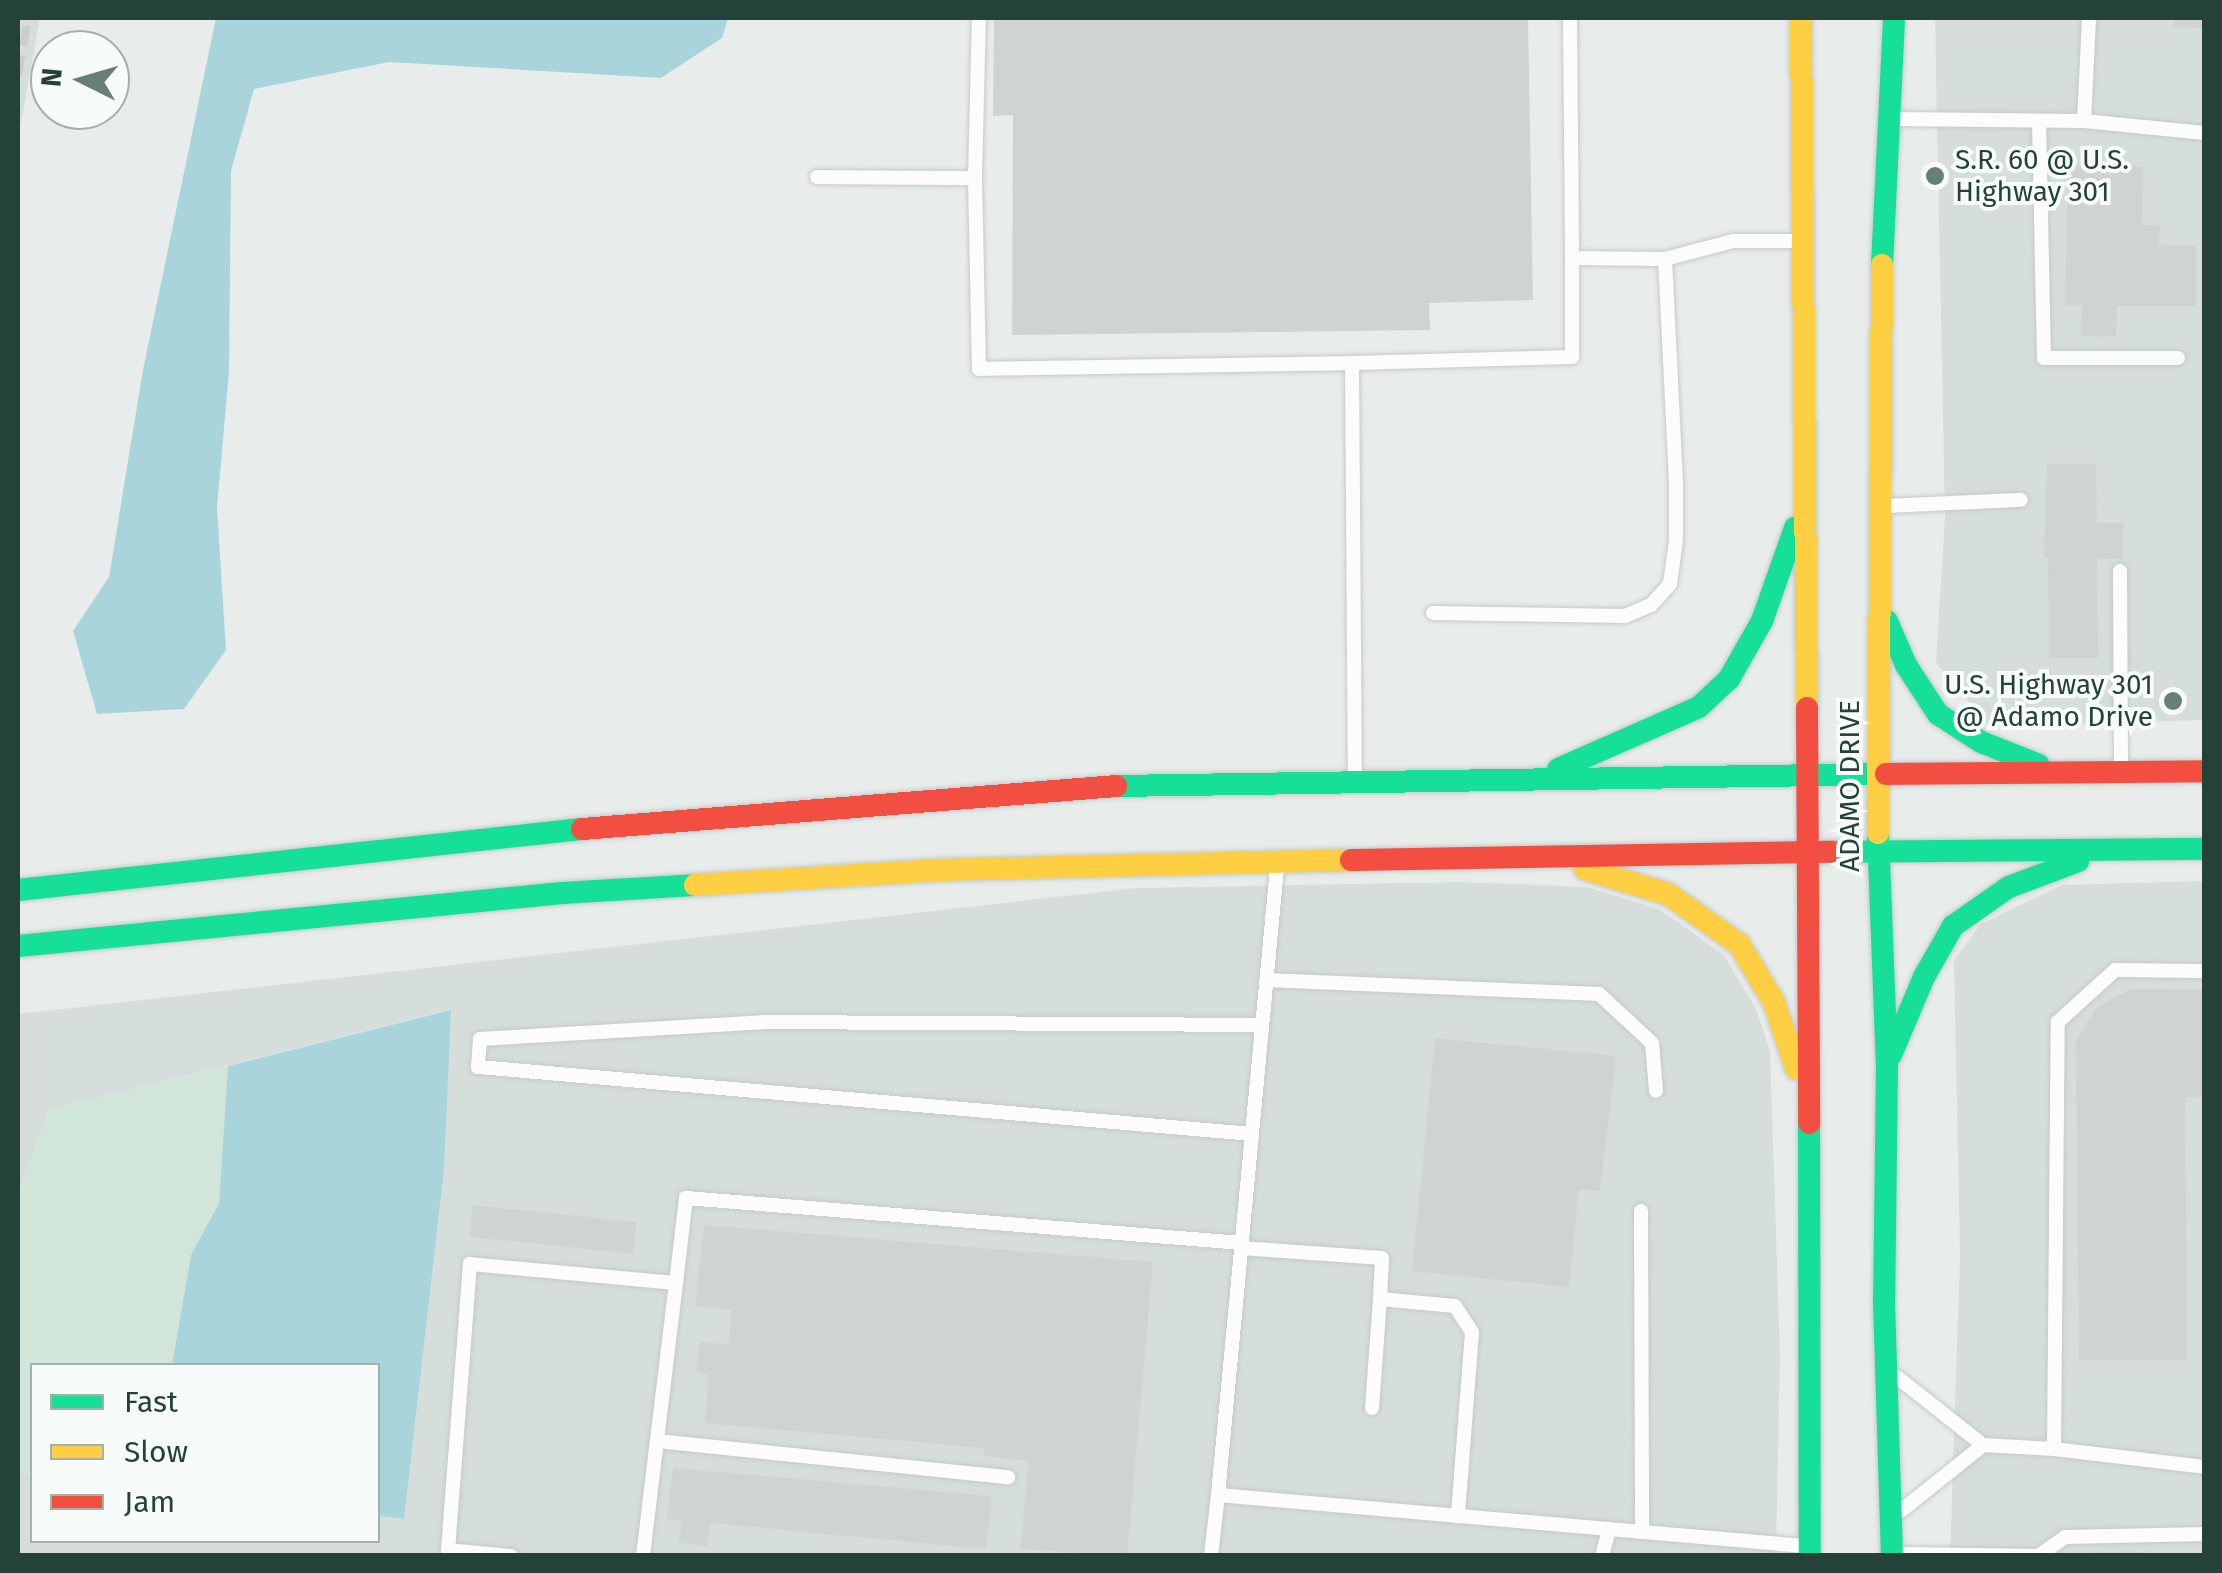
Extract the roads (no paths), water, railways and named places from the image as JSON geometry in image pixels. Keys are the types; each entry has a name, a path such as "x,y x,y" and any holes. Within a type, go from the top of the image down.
{"main road":[{"name":"ADAMO DRIVE","path":"1801,18 1806,241 1810,1551"},
{"name":"ADAMO DRIVE","path":"1892,1555 1885,1366 1886,1066 1878,854 1882,610 1880,311 1894,18"},
{"path":"1534,778 1666,724 1698,707 1728,679 1762,621 1806,493"},
{"path":"1882,610 1906,666 1938,714 2007,755 2065,774"},
{"path":"18,890 853,803 1078,787 1355,779 1808,778 2204,771"},
{"path":"1886,1066 1937,952 1968,912 2034,876 2114,849"},
{"path":"18,946 562,894 788,877 1278,860 2204,849"},
{"path":"1540,855 1668,894 1740,944 1774,1002 1809,1109"}],"lane":[{"path":"979,18 974,178 979,368 1572,357 1570,18"},
{"path":"2084,122 2089,18"},
{"path":"1892,119 2084,122 2204,133"},
{"path":"2039,121 2044,358 2178,358"},
{"path":"817,176 974,178"},
{"path":"1572,258 1665,259 1733,241 1806,241"},
{"path":"1433,613 1624,616 1651,605 1670,584 1676,540 1676,483 1665,259"},
{"path":"1352,363 1355,779"},
{"path":"1881,506 2021,500"},
{"path":"2120,571 2121,772"},
{"path":"1211,1556 1278,860"},
{"path":"2054,1449 2058,1022 2115,970 2204,970"},
{"path":"1267,980 1599,994 1652,1042 1656,1091"},
{"path":"1252,1134 478,1067 480,1039 762,1022 1262,1025"},
{"path":"643,1556 686,1198 1382,1258 1372,1408"},
{"path":"1641,1210 1642,1532"},
{"path":"510,1556 448,1550 470,1264 676,1283"},
{"path":"1380,1299 1456,1306 1472,1332 1458,1516"},
{"path":"1885,1366 1983,1445 2054,1449 2204,1467"},
{"path":"657,1441 1008,1478"},
{"path":"1892,1520 1983,1445"},
{"path":"1218,1495 1642,1532 1810,1551"},
{"path":"1602,1556 1608,1529"},
{"path":"1892,1555 2042,1555 2065,1537 2204,1534"}],"water":[{"path":"216,18 728,18 722,38 661,78 389,62 254,89 231,171 229,372 217,507 226,650 184,709 97,714 73,631 109,577 143,370"},
{"path":"451,1010 444,1169 404,1519 380,1516 380,1363 172,1363 191,1255 219,1203 228,1066"}],"railway":[{"path":"18,75 28,18"}],"place":[{"name":"S.R. 60 @ U.S. Highway 301","path":"1935,176"},
{"name":"U.S. Highway 301 @ Adamo Drive","path":"2173,701"}]}
